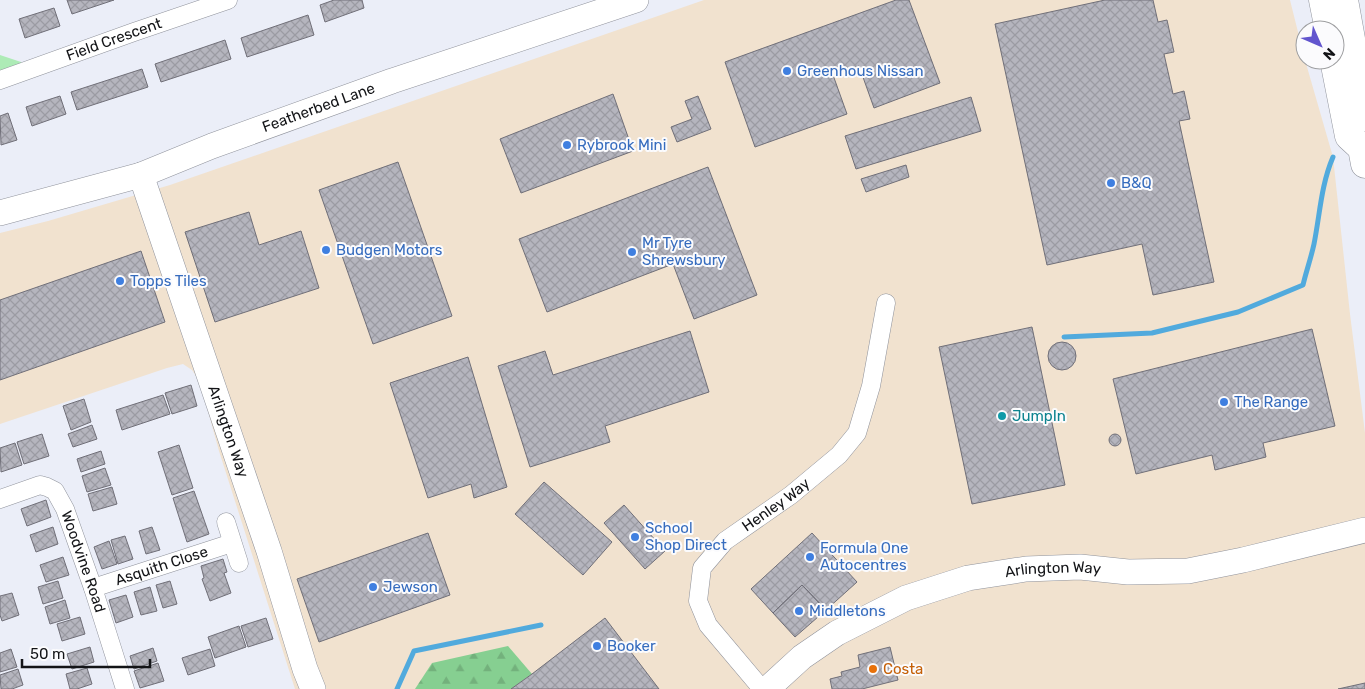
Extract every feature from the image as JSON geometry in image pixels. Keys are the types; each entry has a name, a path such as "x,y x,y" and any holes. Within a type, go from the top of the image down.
{"main road":[{"path":"1323,0 1326,20"},
{"path":"1344,0 1365,117"},
{"path":"1336,70 1349,136 1364,149"}],"street":[{"name":"Field Crescent","path":"0,80 228,0"},
{"name":"Featherbed Lane","path":"0,213 142,175 212,146 392,81 636,0"},
{"name":"Arlington Way","path":"142,175 183,303 269,552 305,669 313,689"},
{"name":"Henley Way","path":"762,689 708,625 698,601 702,568 724,541 791,495 839,455 857,433 870,386 886,303"},
{"name":"Woodvine Road","path":"0,499 40,486 55,491 65,510 93,588 125,689"},
{"path":"226,522 239,563"},
{"name":"Arlington Way","path":"767,689 802,657 837,633 906,598 968,578 1026,569 1080,566 1128,572 1188,571 1243,560 1365,530"},
{"name":"Asquith Close","path":"93,588 232,543"}],"shaded area":[{"path":"704,0 1290,0 1295,20 1295,70 1308,70 1333,157 1365,433 1365,689 295,689 219,451 200,382 192,370 183,364 167,368 0,424 0,233 170,185"}],"green space":[{"path":"0,55 21,62 21,66 0,72"},
{"path":"508,646 532,674 511,689 415,689 432,663"}],"building":[{"path":"67,0 114,0 72,14"},
{"path":"334,0 362,0 364,8 325,22 320,5"},
{"name":"Greenhous Nissan","path":"896,0 909,0 940,83 874,108 859,66 833,75 847,114 755,147 725,62"},
{"name":"B&Q","path":"1105,0 1153,0 1158,22 1167,20 1174,52 1164,54 1173,94 1184,91 1190,119 1179,121 1214,282 1153,295 1142,244 1047,265 995,24"},
{"path":"54,8 60,26 25,38 19,19"},
{"path":"308,15 314,35 247,57 241,38"},
{"path":"225,40 231,59 161,82 155,64"},
{"path":"142,69 148,87 77,110 71,92"},
{"name":"Rybrook Mini","path":"613,94 633,151 521,193 500,139"},
{"path":"60,96 66,114 32,126 26,107"},
{"path":"698,96 711,129 677,142 671,127 692,119 685,101"},
{"path":"971,97 981,131 856,169 845,136"},
{"path":"8,113 17,140 1,145 0,116"},
{"path":"398,162 452,316 373,344 319,190"},
{"path":"906,165 909,177 866,192 861,179"},
{"name":"Mr Tyre Shrewsbury","path":"708,167 757,295 694,319 673,264 547,312 519,239"},
{"path":"249,212 259,245 301,231 319,288 215,322 185,232"},
{"path":"141,251 165,322 0,380 0,300"},
{"name":"JumpIn","path":"1032,327 1065,485 972,504 939,347"},
{"name":"The Range","path":"1312,329 1335,426 1263,443 1266,457 1215,470 1212,455 1136,474 1113,379"},
{"path":"690,331 709,392 605,426 610,442 530,467 498,366 545,351 553,375"},
{"path":"1062,342 1072,346 1076,356 1072,366 1062,370 1052,366 1048,356 1052,346"},
{"path":"468,357 507,487 474,498 471,484 428,498 390,383"},
{"path":"191,385 197,406 172,414 165,393"},
{"path":"163,395 170,414 122,430 116,410"},
{"path":"84,399 91,422 71,430 63,406"},
{"path":"92,425 97,439 73,447 68,434"},
{"path":"42,434 49,456 24,464 17,442"},
{"path":"1117,434 1120,435 1120,445 1113,446 1110,445 1109,438 1110,435"},
{"path":"15,443 22,465 1,472 0,448"},
{"path":"179,445 193,488 172,495 158,452"},
{"path":"101,451 105,464 81,472 77,459"},
{"path":"105,468 111,485 87,492 82,476"},
{"path":"544,482 612,542 583,575 515,514"},
{"path":"112,487 117,504 93,511 88,494"},
{"path":"194,491 209,534 187,542 173,498"},
{"path":"46,500 51,517 27,526 21,509"},
{"name":"School Shop Direct","path":"624,505 665,551 645,569 604,523"},
{"path":"53,527 58,544 36,552 30,535"},
{"path":"152,527 160,550 146,554 139,531"},
{"name":"Jewson","path":"428,533 450,595 319,642 297,579"},
{"name":"Formula One Autocentres","path":"812,533 857,582 826,610 802,585 773,613 751,589"},
{"path":"125,536 133,559 118,564 111,540"},
{"path":"109,541 117,564 102,569 94,547"},
{"path":"63,557 69,575 46,582 40,565"},
{"path":"223,559 227,572 224,573 231,593 210,601 202,579 204,578 201,566"},
{"path":"58,581 63,598 43,604 38,587"},
{"path":"170,581 177,604 163,608 156,585"},
{"name":"Middletons","path":"802,585 826,610 795,637 773,613"},
{"path":"150,587 157,611 141,615 134,592"},
{"path":"12,593 19,615 2,621 0,615 0,596"},
{"path":"126,595 133,617 116,623 109,600"},
{"path":"65,600 70,618 50,624 45,607"},
{"path":"80,617 85,634 62,641 57,624"},
{"path":"266,618 273,639 248,647 241,626"},
{"name":"Booker","path":"605,618 659,689 511,689 532,674"},
{"path":"239,626 246,647 215,658 208,637"},
{"path":"90,647 94,662 72,669 67,654"},
{"name":"Costa","path":"890,647 898,680 862,689 832,689 830,679 842,676 841,672 860,667 858,655"},
{"path":"153,648 157,661 134,669 130,656"},
{"path":"11,649 17,667 0,672 0,653"},
{"path":"210,649 215,666 188,675 182,658"},
{"path":"158,663 164,681 140,688 134,671"},
{"path":"87,668 92,684 77,689 70,689 66,674"},
{"path":"18,669 23,685 12,689 1,689 0,675"},
{"path":"1365,683 1365,689 1338,689"}],"waterway":[{"path":"1064,337 1152,333 1238,312 1303,285 1314,244 1326,178 1333,157"},
{"path":"397,689 414,651 541,625"}],"place":[{"name":"Greenhous Nissan","path":"787,71"},
{"name":"Rybrook Mini","path":"567,145"},
{"name":"B&Q","path":"1111,183"},
{"name":"Budgen Motors","path":"326,250"},
{"name":"Mr Tyre Shrewsbury","path":"632,252"},
{"name":"Topps Tiles","path":"120,281"},
{"name":"The Range","path":"1224,402"},
{"name":"JumpIn","path":"1002,416"},
{"name":"School Shop Direct","path":"635,537"},
{"name":"Formula One Autocentres","path":"810,557"},
{"name":"Jewson","path":"373,587"},
{"name":"Middletons","path":"799,611"},
{"name":"Booker","path":"597,646"},
{"name":"Costa","path":"873,669"}]}
